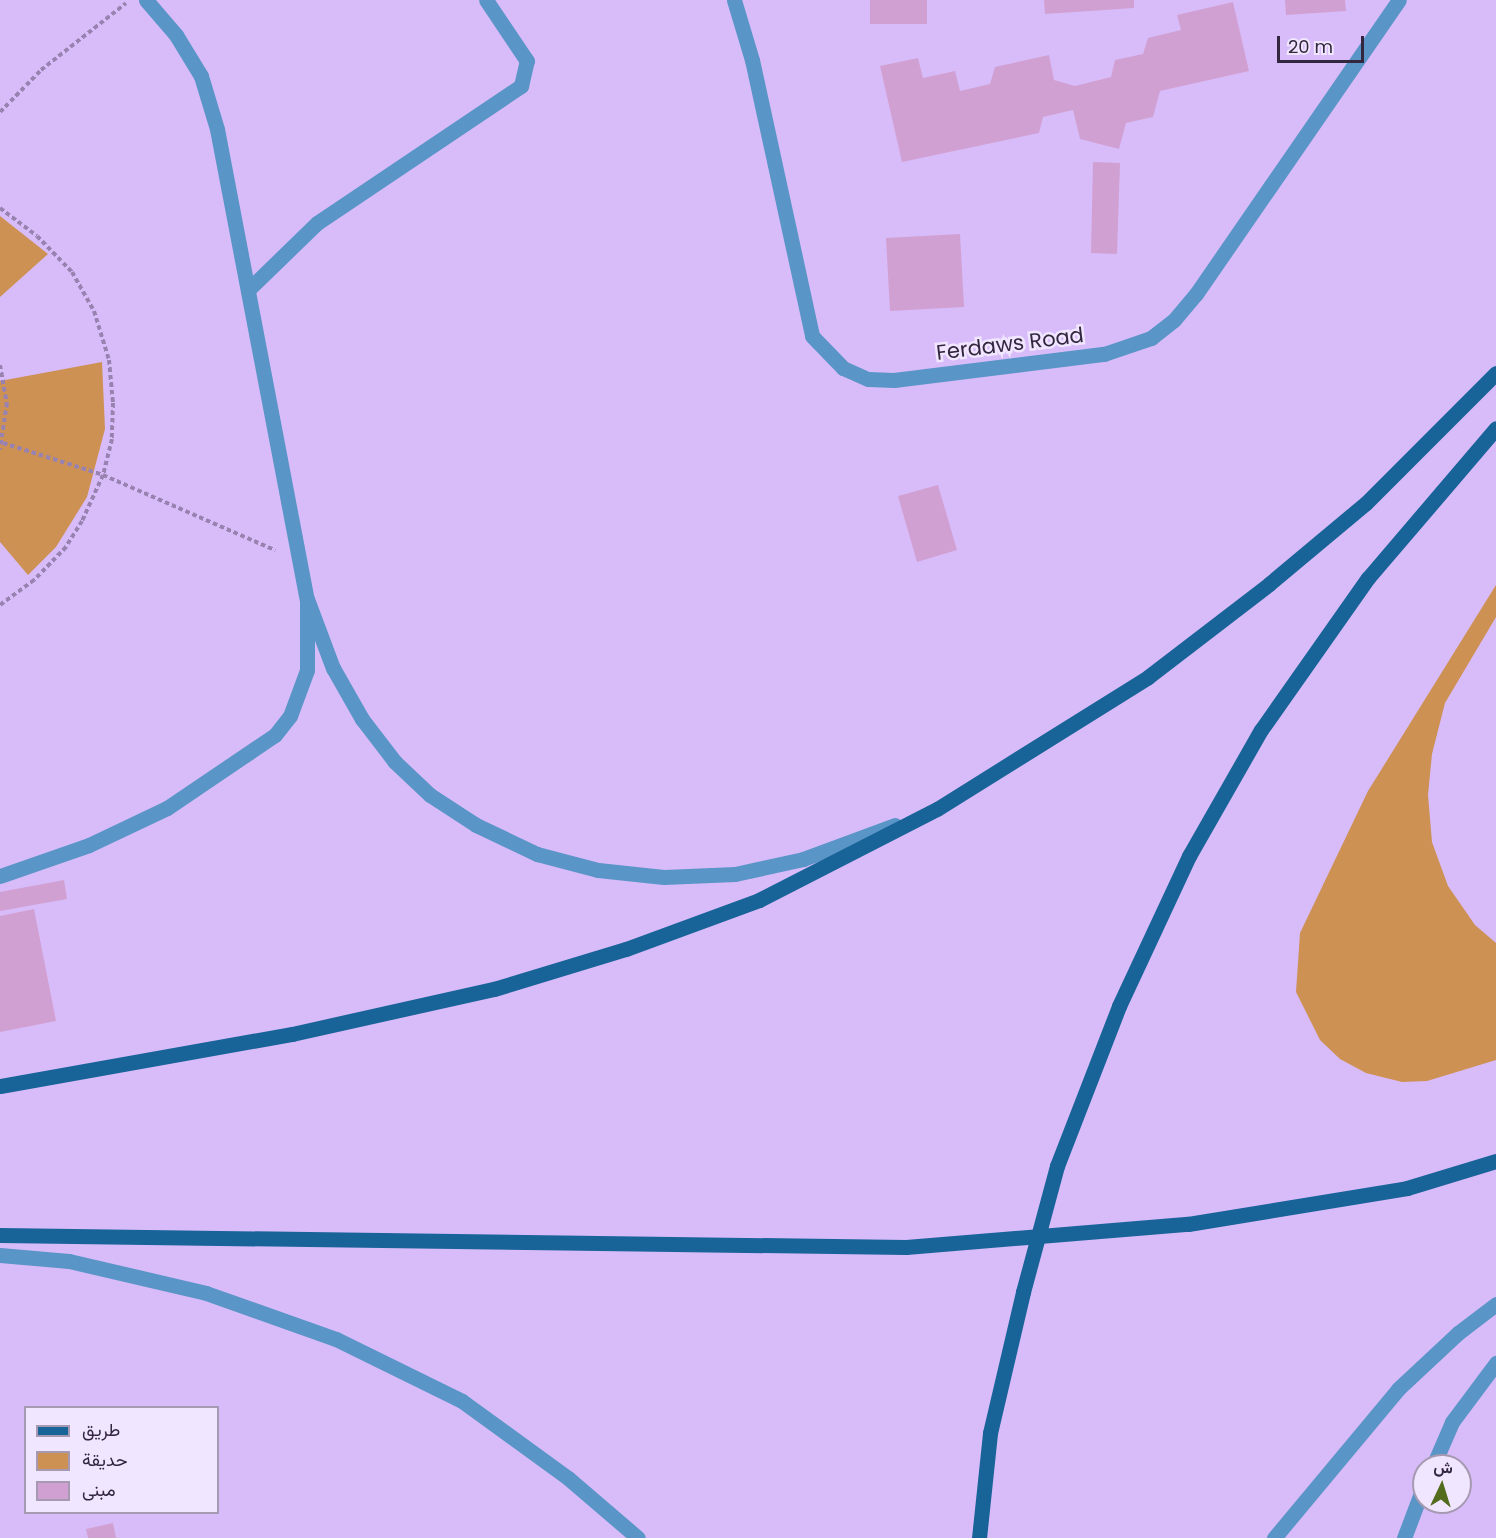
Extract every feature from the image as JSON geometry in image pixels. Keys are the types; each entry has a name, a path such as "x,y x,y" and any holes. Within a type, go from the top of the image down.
{"main road":[{"path":"0,1086 292,1034 516,982 626,949 759,900 937,809 1148,676 1269,584 1366,503 1496,373"},
{"path":"979,1538 990,1433 1023,1292 1057,1166 1119,1006 1190,856 1260,730 1368,578 1496,428"},
{"path":"0,1235 906,1247 1188,1224 1407,1188 1496,1161"}],"street":[{"path":"146,0 176,35 201,76 217,129 307,599 333,668 362,719 395,762 430,795 476,825 537,854 609,871 664,877 735,874 804,859 937,809"},
{"path":"248,290 317,223 521,86 527,61 486,0"},
{"name":"Ferdaws Road","path":"734,0 752,60 812,336 843,368 868,379 894,380 1104,354 1151,338 1167,326 1196,294 1399,0"},
{"path":"0,876 89,845 167,808 275,735 290,716 307,670 307,599"},
{"path":"0,1255 69,1261 206,1293 336,1339 462,1401 568,1478 638,1538"},
{"path":"1274,1538 1398,1389 1458,1333 1496,1304"},
{"path":"1437,1454 1452,1422 1496,1363"},
{"path":"1404,1538 1413,1514"}],"path":[{"path":"0,112 41,69 130,0"},
{"path":"0,208 37,236 72,272 94,311 109,360 112,403 112,439 103,475 66,547 34,580 0,605"},
{"path":"0,365 7,403 3,443 0,449"},
{"path":"3,443 103,475 298,560"}],"green space":[{"path":"0,216 48,254 0,297"},
{"path":"102,362 105,429 87,497 56,547 28,575 0,542 0,381"},
{"path":"1496,585 1496,617 1445,703 1432,754 1428,795 1432,842 1448,886 1475,925 1496,943 1496,1060 1427,1081 1402,1082 1366,1073 1340,1059 1320,1040 1296,992 1300,933 1368,791"}],"building":[{"path":"870,0 927,0 927,24 870,24"},
{"path":"1044,0 1134,0 1134,8 1045,14"},
{"path":"1285,0 1345,0 1346,11 1286,15"},
{"path":"1233,2 1249,71 1160,91 1153,117 1126,123 1119,149 1080,139 1073,110 1043,117 1039,133 902,162 880,66 918,58 923,78 955,71 960,91 990,84 995,67 1049,55 1054,80 1075,86 1111,77 1115,60 1143,54 1148,38 1181,30 1177,15"},
{"path":"1093,162 1120,163 1117,254 1091,253"},
{"path":"960,234 964,307 890,311 886,238"},
{"path":"938,485 957,550 917,562 898,496"},
{"path":"64,880 67,899 0,911 0,892"},
{"path":"34,909 56,1021 0,1032 0,916"},
{"path":"113,1523 116,1538 88,1538 86,1529"}]}
